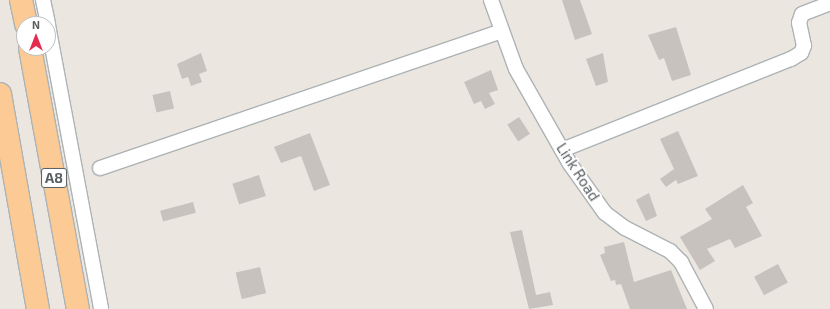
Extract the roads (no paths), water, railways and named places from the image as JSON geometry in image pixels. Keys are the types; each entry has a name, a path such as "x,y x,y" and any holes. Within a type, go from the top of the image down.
{"highway":[{"path":"21,0 24,16"},
{"name":"A8","path":"31,56 78,309"},
{"path":"0,94 38,309"}],"street":[{"path":"43,0 46,16"},
{"name":"Link Road","path":"491,0 500,32 516,69 562,150 606,213 625,228 670,251 681,262 706,309"},
{"path":"562,150 791,59 801,53 804,46 799,23 802,14 830,3"},
{"path":"100,168 500,32"},
{"path":"54,56 101,309"}]}
